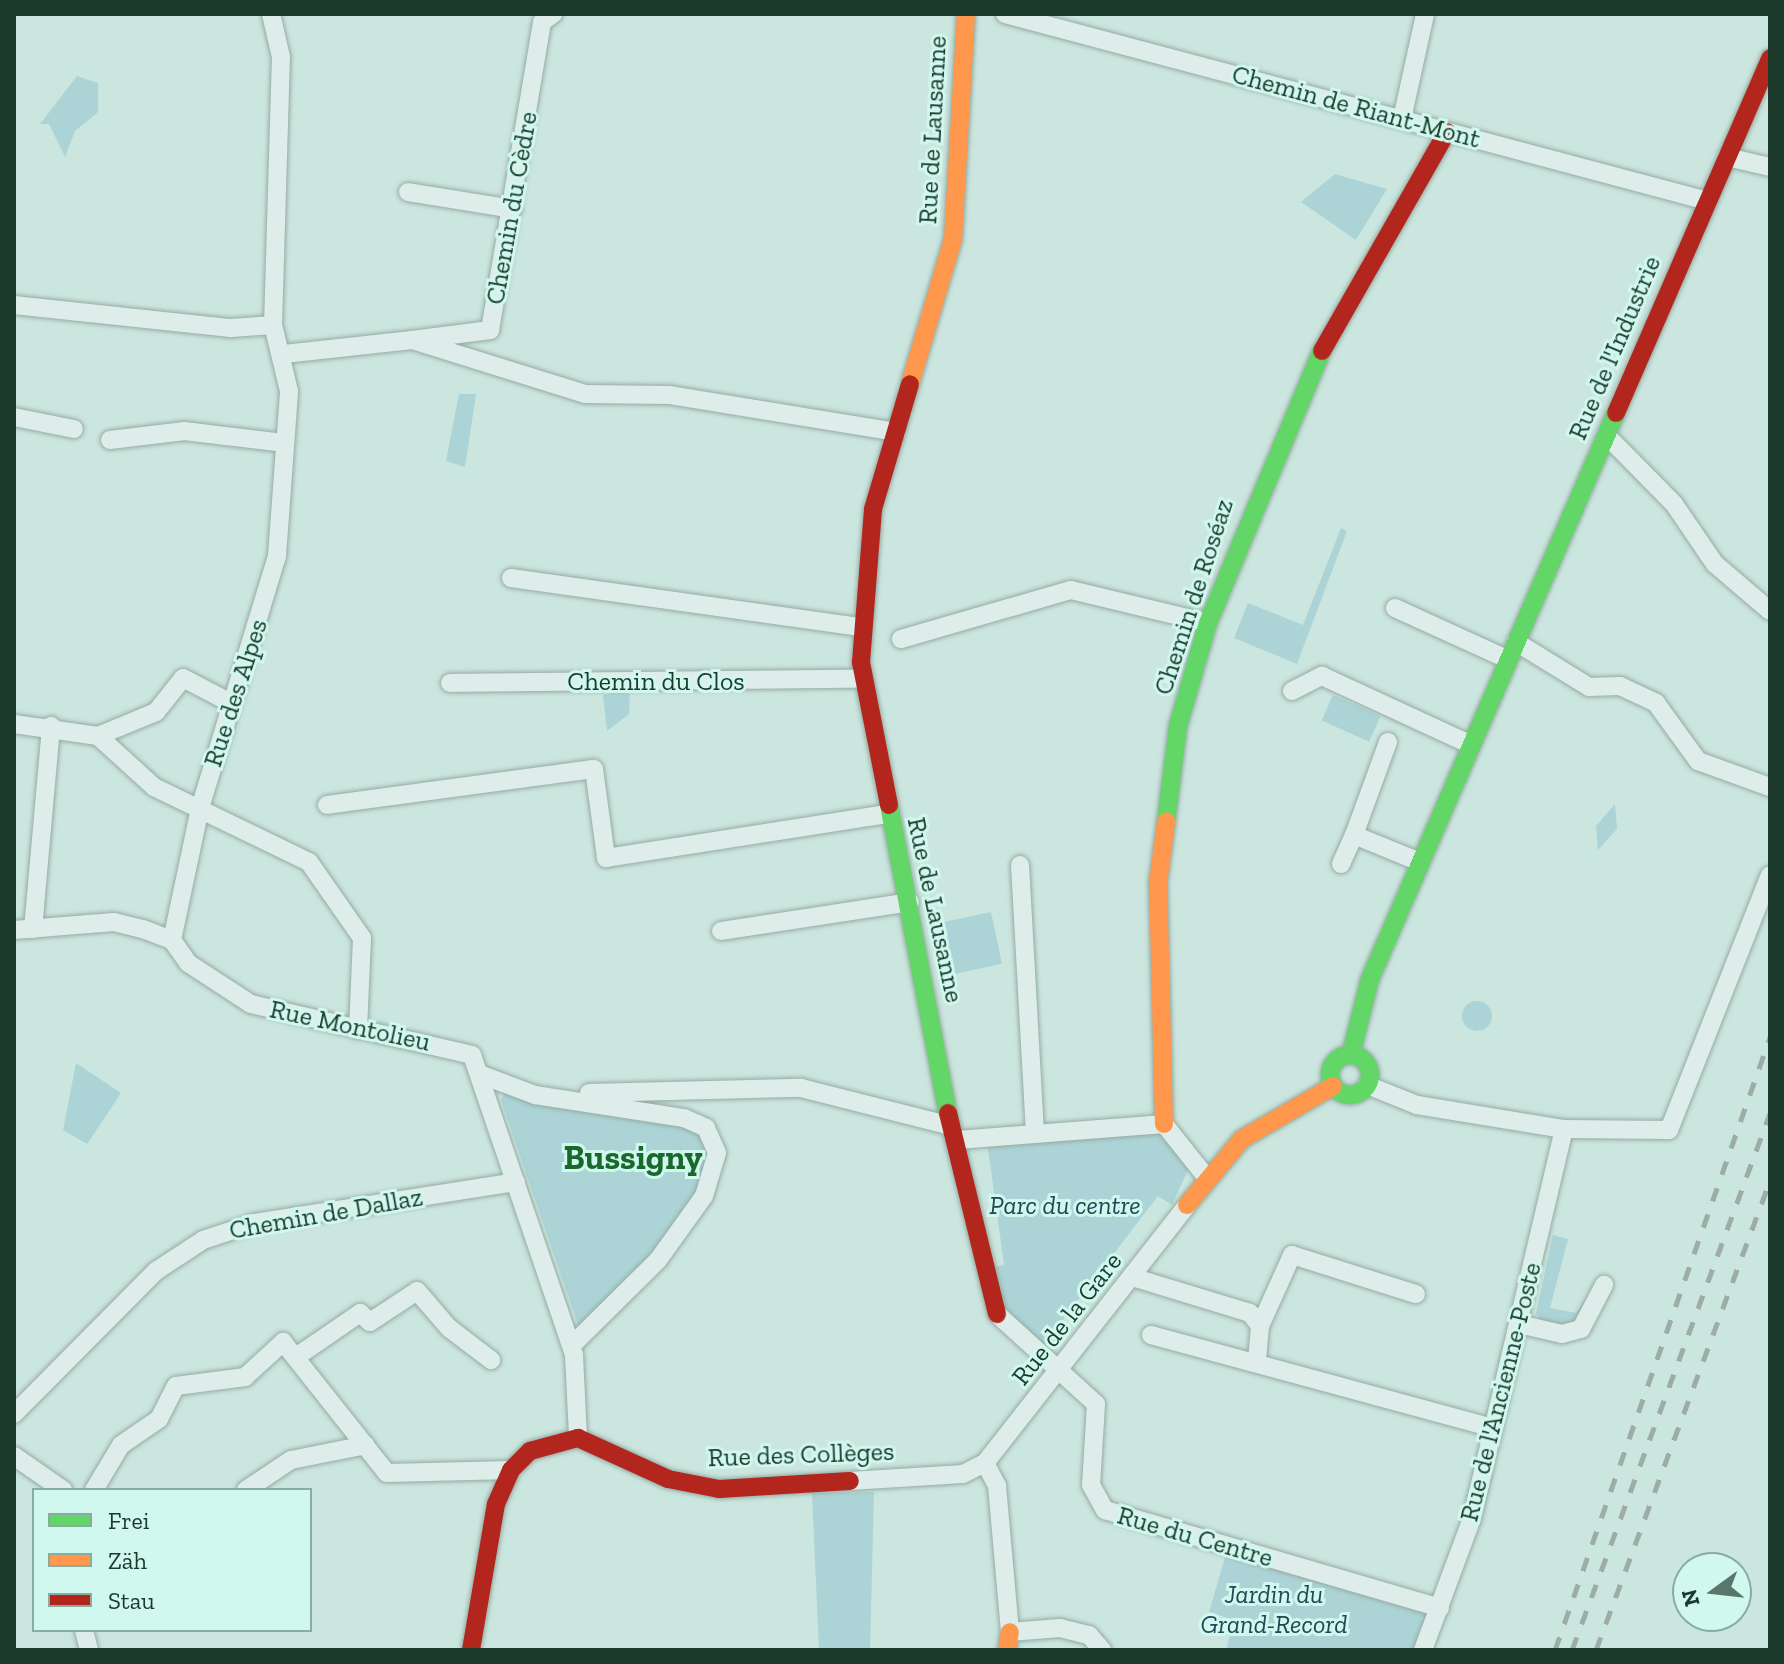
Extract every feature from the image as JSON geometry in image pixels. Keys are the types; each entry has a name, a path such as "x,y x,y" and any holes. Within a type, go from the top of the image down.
{"street":[{"name":"Rue des Alpes","path":"172,940 200,808 277,556 285,443 284,354 273,325 281,57 271,14"},
{"name":"Chemin du Cèdre","path":"284,354 490,330 513,209 542,22 553,14"},
{"name":"Rue de Lausanne","path":"966,14 953,239 896,432 866,548 861,627 862,679 888,814 910,902 954,1133 997,1314 1062,1367"},
{"name":"Chemin de Riant-Mont","path":"1005,14 1708,201"},
{"path":"1402,119 1425,14"},
{"name":"Rue de l'Industrie","path":"1351,1054 1359,1009 1420,862 1770,58"},
{"name":"Chemin de Roséaz","path":"1164,1124 1158,883 1178,726 1208,623 1309,374 1447,132"},
{"path":"1727,157 1770,167"},
{"path":"408,192 513,209"},
{"path":"14,305 231,328 273,325"},
{"name":"Chemin du Cèdre","path":"412,340 585,394 640,394 804,412 896,432"},
{"path":"14,417 74,429"},
{"path":"110,440 184,431 285,443"},
{"path":"1607,436 1674,504 1715,564 1770,611"},
{"path":"511,578 861,627"},
{"path":"901,639 1071,590 1208,623"},
{"path":"1395,608 1512,651 1589,687 1620,686 1656,703 1698,761 1770,787"},
{"path":"1292,691 1322,676 1471,745"},
{"path":"98,736 156,712 183,678 231,703"},
{"name":"Chemin du Clos","path":"450,683 862,679"},
{"path":"14,724 51,726 98,736 154,787 309,862 336,892 362,938 358,1030"},
{"path":"33,929 51,726"},
{"path":"1341,864 1388,742"},
{"path":"327,805 594,769 606,858 888,814"},
{"path":"1354,835 1420,862"},
{"path":"1020,865 1035,1130"},
{"path":"1367,1085 1366,1062 1351,1054 1332,1064 1333,1086 1346,1095 1367,1085 1417,1105 1564,1129 1651,1134 1676,1123 1770,875"},
{"path":"721,931 910,902"},
{"path":"14,930 114,922 172,940"},
{"name":"Rue Montolieu","path":"172,940 188,963 251,1004 472,1055 482,1075"},
{"path":"471,1650 496,1504 511,1470 530,1451 578,1438 571,1346 482,1075"},
{"path":"482,1075 535,1095 684,1118 706,1128 717,1153 704,1196 658,1260 571,1346"},
{"name":"Rue de la Gare","path":"985,1463 1207,1178 1263,1123 1333,1086"},
{"path":"589,1093 801,1088 954,1133 1164,1124 1207,1178"},
{"name":"Rue de l'Ancienne-Poste","path":"1423,1650 1440,1608 1494,1428 1564,1129"},
{"name":"Chemin de Dallaz","path":"14,1414 156,1271 203,1240 254,1223 516,1182"},
{"path":"1257,1359 1260,1326 1292,1255 1416,1294"},
{"path":"1132,1277 1250,1313 1260,1326"},
{"path":"1519,1324 1562,1334 1581,1329 1604,1285"},
{"path":"296,1357 360,1313 370,1322 417,1291 491,1360"},
{"path":"1151,1335 1257,1359 1494,1428"},
{"path":"95,1488 121,1445 159,1419 176,1386 245,1377 283,1342 387,1473 511,1470"},
{"name":"Rue du Centre","path":"1062,1367 1096,1404 1091,1485 1105,1510 1440,1608"},
{"name":"Rue des Collèges","path":"578,1438 690,1484 850,1481 963,1474 985,1463"},
{"path":"249,1488 291,1460 366,1445"},
{"path":"14,1456 60,1488"},
{"path":"985,1463 999,1499 1009,1641 1060,1628 1089,1635 1102,1650"}],"green space":[{"path":"77,76 98,83 98,112 75,131 65,157 49,124 40,124"},
{"path":"1335,174 1387,189 1356,240 1301,202"},
{"path":"459,394 476,394 465,467 446,461"},
{"path":"1341,528 1347,531 1297,664 1234,638 1248,603 1303,625"},
{"path":"630,689 629,714 607,731 603,695"},
{"path":"1333,695 1381,716 1369,742 1322,721"},
{"path":"1615,804 1617,829 1598,850 1596,826"},
{"path":"991,912 1002,964 951,975 940,923"},
{"path":"1477,1001 1488,1005 1492,1016 1488,1027 1477,1031 1466,1027 1462,1016 1466,1005"},
{"path":"76,1063 121,1093 87,1144 63,1130"},
{"path":"506,1088 698,1129 709,1144 698,1193 646,1266 581,1333 501,1100"},
{"name":"Parc du centre","path":"1165,1132 1189,1168 1172,1205 1158,1196 1062,1321 1072,1330 1057,1345 1042,1343 1004,1310 991,1268 1004,1265 987,1141"},
{"path":"1553,1235 1568,1239 1550,1308 1576,1313 1592,1290 1580,1321 1566,1327 1541,1322 1536,1313"},
{"path":"874,1492 870,1650 819,1650 812,1493"},
{"name":"Jardin du Grand-Record","path":"1226,1554 1431,1614 1417,1650 1226,1650 1234,1620 1209,1612"}],"railway":[{"path":"1555,1650 1770,1037"},
{"path":"1572,1650 1770,1113"},
{"path":"1596,1650 1770,1181"}],"traffic: fast":[{"path":"1166,822 1178,726 1208,623 1322,351"},
{"path":"1351,1054 1370,979 1616,413"},
{"path":"889,805 948,1113"},
{"path":"1350,1055 1364,1061 1370,1075 1364,1089 1350,1095 1336,1089 1330,1075 1336,1061 1350,1055"}],"traffic: slow":[{"path":"910,384 953,239 966,14"},
{"path":"1164,1124 1158,883 1166,822"},
{"path":"1187,1205 1242,1139 1333,1086"},
{"path":"1007,1650 1010,1632"}],"traffic: jam":[{"path":"1616,413 1770,58"},
{"path":"1322,351 1447,132"},
{"path":"889,805 861,662 873,509 910,384"},
{"path":"948,1113 997,1314"},
{"path":"471,1650 496,1504 511,1470 530,1451 578,1438 668,1479 719,1489 850,1481"}],"district":[{"name":"Bussigny","path":"633,1158"}]}
